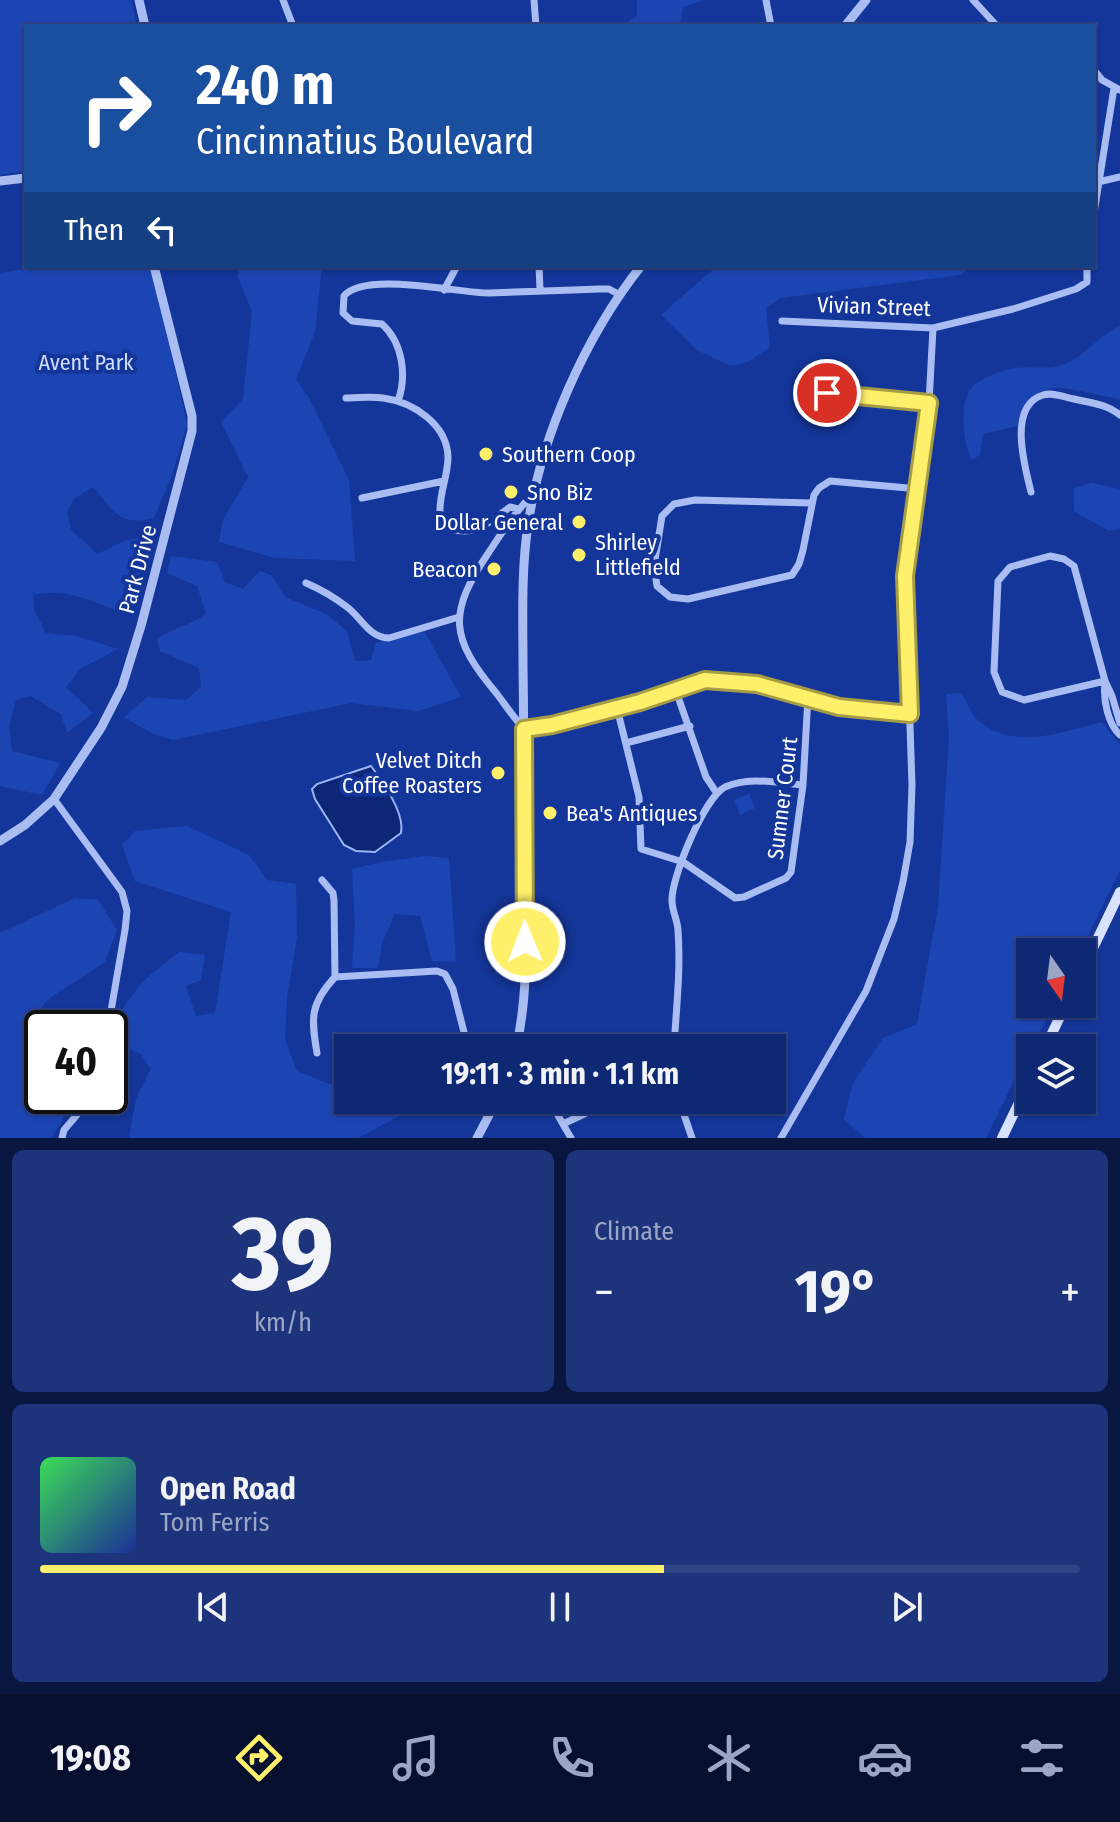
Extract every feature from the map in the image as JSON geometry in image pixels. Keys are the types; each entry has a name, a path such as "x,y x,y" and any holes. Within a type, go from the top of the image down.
{"main road":[{"path":"1096,942 1120,892"},
{"path":"1002,1138 1016,1109"}],"street":[{"path":"139,0 145,24"},
{"path":"283,0 292,24"},
{"path":"534,0 536,24"},
{"path":"766,0 771,24"},
{"path":"847,24 866,0"},
{"path":"973,0 995,24"},
{"path":"1096,72 1117,89 1096,198"},
{"path":"1098,182 1120,177"},
{"path":"0,181 24,178"},
{"name":"Park Drive","path":"0,841 25,825 54,799 103,724 122,687 141,626 192,431 192,416 155,268"},
{"path":"444,290 456,268"},
{"path":"539,268 540,289"},
{"path":"520,1034 525,966 525,543 534,493 549,442 576,375 589,346 640,268"},
{"name":"Vivian Street","path":"782,321 933,328 1013,309 1076,289 1087,282 1087,268"},
{"path":"398,401 404,386 404,372 390,333 378,322 348,319 341,308 344,296 354,288 408,284 488,293 609,289 620,295"},
{"path":"781,1138 866,991 894,919 910,842 912,785 905,576 929,403 933,328"},
{"path":"820,392 929,403"},
{"path":"1031,492 1019,434 1033,402 1046,394 1055,395 1107,406 1120,415"},
{"path":"346,398 373,397 398,401 430,420 442,435 448,452 440,513 451,529 466,532 481,529 510,507 518,509"},
{"path":"362,498 444,481"},
{"path":"812,503 695,500 674,504 662,516 654,566 657,586 670,597 688,599 792,575 801,558 812,503 819,488 830,481 919,489"},
{"path":"524,729 469,659 462,641 459,617 472,579 518,509 534,493"},
{"path":"1105,681 1024,700 1002,692 994,672 996,590 1003,573 1010,567 1050,556 1064,559 1074,566 1105,681 1120,723"},
{"path":"306,583 350,609 366,627 381,637 389,638 459,617"},
{"path":"524,729 617,708 676,691 695,682 719,680 757,684 839,707 910,714"},
{"path":"1105,681 1104,692 1110,719 1120,735"},
{"path":"676,691 706,777 716,792"},
{"name":"Sumner Court","path":"683,862 732,898 744,897 786,878 791,872 803,785 808,697"},
{"path":"617,708 639,797 641,849 683,862"},
{"path":"626,743 690,726"},
{"path":"674,1034 678,928 672,902 683,862 704,809 716,792 748,780 803,785"},
{"path":"54,799 122,892 127,911 111,1010"},
{"path":"317,1053 313,1011 319,995 335,977 333,893 322,880"},
{"path":"335,977 437,971 445,974 453,989 464,1034"},
{"path":"62,1138 64,1130 78,1114"},
{"path":"477,1138 490,1114"},
{"path":"557,1114 571,1138"},
{"path":"563,1124 584,1114"},
{"path":"684,1114 692,1138"}],"green space":[{"path":"0,0 131,0 137,24 24,24 24,171 0,175"},
{"path":"637,0 704,0 683,7 680,24 624,24 637,16"},
{"name":"Avent Park","path":"33,268 153,268 187,425 171,478 154,518 133,520 118,515 93,487 75,498 67,510 71,530 98,554 133,539 155,539 134,615 73,595 33,595 34,609 46,633 76,636 118,649 80,669 66,687 93,713 67,733 61,714 30,696 16,700 9,726 12,751 60,763 42,795 0,786 0,273"},
{"path":"239,268 322,268 315,332 296,379 309,398 349,480 355,561 275,558 219,542 223,520 248,477 221,422 243,399 252,312 238,277"},
{"path":"715,268 970,268 960,275 781,298 766,308 770,347 748,362 730,366 697,350 661,315"},
{"path":"1120,325 1120,399 1072,389 1045,390 1034,396 1017,426 983,434 980,455 971,460 964,417 968,393 975,385 1010,369 1065,364"},
{"path":"1092,483 1120,489 1120,529 1109,531 1074,511 1074,488"},
{"path":"171,556 217,562 225,582 243,589 260,571 271,575 285,597 326,614 347,631 355,661 371,660 376,643 424,631 461,697 418,711 351,703 173,740 151,733 124,717 147,697 186,700 201,687 199,668 160,651 157,639 206,614 197,586 167,573"},
{"path":"962,693 976,718 1007,735 1055,734 1102,722 1120,745 1120,870 1087,938 1016,938 1016,1018 1047,1018 1038,1034 1016,1034 1016,1077 986,1138 865,1138 844,1119 853,1083 883,1038 917,1024 938,907 949,738 946,694"},
{"path":"749,794 755,808 740,815 734,800"},
{"path":"187,826 249,855 267,880 296,884 297,938 287,996 285,1040 297,1071 334,1086 334,1114 403,1114 358,1138 129,1138 136,1099 151,1069 141,1054 128,1048 128,1010 122,1010 142,982 179,952 205,955 201,980 186,986 196,1016 215,1013 231,912 135,881 122,845 135,831"},
{"path":"426,856 449,858 456,962 432,961 420,916 395,914 382,943 378,968 352,968 355,926 352,869"},
{"path":"75,898 98,900 117,930 105,962 51,997 39,1010 24,1010 24,1114 65,1114 51,1138 0,1138 0,933"}],"shaded area":[{"path":"371,766 396,808 401,833 375,852 356,851 344,845 312,789 317,784"}],"place":[{"name":"Southern Coop","path":"486,454"},
{"name":"Sno Biz","path":"511,492"},
{"name":"Dollar General","path":"579,522"},
{"name":"Shirley Littlefield","path":"579,555"},
{"name":"Beacon","path":"494,569"},
{"name":"Velvet Ditch Coffee Roasters","path":"498,773"},
{"name":"Bea's Antiques","path":"550,813"}],"route":[{"path":"525,942 524,729 552,725 663,696 705,680 768,686 839,707 910,714 905,576 929,403 827,393"}]}
